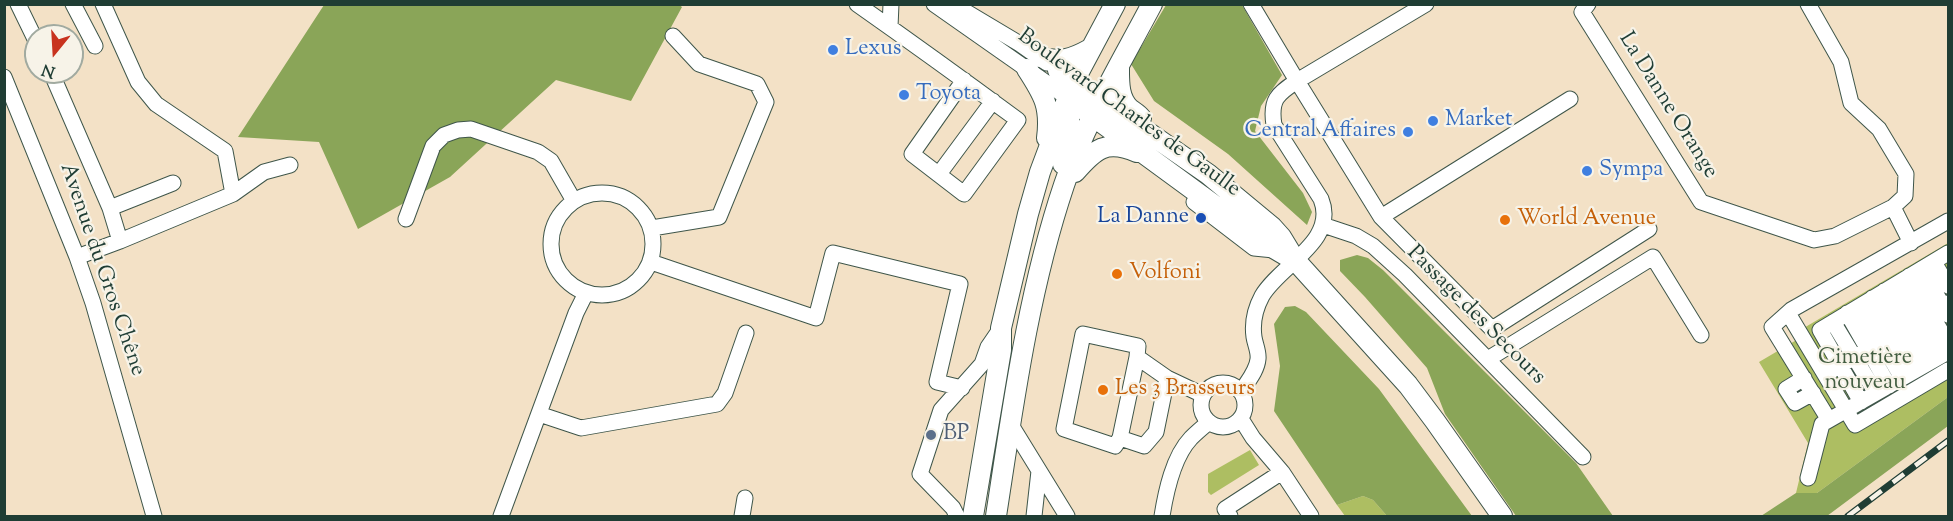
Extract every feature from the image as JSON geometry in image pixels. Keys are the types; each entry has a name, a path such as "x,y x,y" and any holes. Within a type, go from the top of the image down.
{"main road":[{"path":"996,516 1024,348 1036,290 1085,98 1090,49 1115,4"},
{"path":"1064,184 1062,171 1070,131 1098,61 1121,20 1124,4"},
{"path":"1045,159 1085,98 1119,66 1152,4"},
{"path":"973,516 1001,350 1001,328 1028,214 1045,159 1048,129 1045,102 1033,63 1064,61 1090,49"},
{"path":"1119,66 1119,85 1123,99 1145,123 1152,136"},
{"path":"1058,70 1085,98"},
{"name":"Boulevard Charles de Gaulle","path":"1085,98 1152,136 1208,174 1272,227 1295,260 1408,385 1502,516"},
{"name":"Boulevard Charles de Gaulle","path":"1085,98 1155,161 1276,250 1295,260"},
{"path":"1064,184 1089,155 1106,146 1119,145 1135,150 1155,161"},
{"path":"1003,471 1011,488 1007,516"}],"street":[{"path":"18,4 28,24"},
{"path":"73,4 95,46"},
{"path":"103,4 138,82 156,104 225,152 232,194"},
{"path":"857,4 964,80 1018,120 964,194 912,154 964,80"},
{"path":"890,27 891,4"},
{"name":"Boulevard Charles de Gaulle","path":"934,4 1033,63 1058,70"},
{"name":"Boulevard Charles de Gaulle","path":"952,4 1085,98"},
{"path":"1251,4 1381,217 1492,329 1649,229"},
{"path":"1241,392 1257,368 1259,357 1254,336 1255,311 1262,296 1310,245 1323,225 1324,207 1321,199 1274,125 1272,114 1276,97 1297,81 1425,4"},
{"path":"1808,4 1841,63 1851,103 1879,129 1906,174 1905,196 1893,207 1911,243"},
{"name":"La Danne Orange","path":"1585,8 1701,202 1814,240 1834,236 1893,207"},
{"path":"652,228 719,217 766,102 757,84 699,64 673,36"},
{"name":"Avenue du Gros Chêne","path":"4,77 77,257 102,329 154,516"},
{"path":"56,84 110,207 120,241"},
{"path":"1381,217 1570,99"},
{"path":"939,174 993,101"},
{"path":"406,219 433,146 444,135 471,129 538,152 551,161 574,201"},
{"path":"77,257 232,194 264,172 290,165"},
{"path":"110,207 173,183"},
{"path":"597,192 614,194 630,201 643,212 652,228 654,245 651,262 643,276 632,287 617,293 602,296 586,293 571,285 559,272 552,256 551,238 556,221 566,207 574,201 597,192"},
{"path":"1829,420 1772,327 1788,313 1948,221"},
{"name":"Passage des Secours","path":"1323,225 1356,236 1373,246 1405,275 1583,457"},
{"path":"651,262 816,318 833,253 960,284 937,382 962,388"},
{"path":"1488,359 1653,257 1701,335"},
{"path":"1861,402 1820,330 1906,278 1948,286"},
{"path":"1906,278 1915,324 1914,371"},
{"path":"1906,278 1915,324 1914,371"},
{"path":"1906,278 1915,324 1914,371"},
{"path":"1906,278 1915,324 1948,343"},
{"path":"501,516 576,313 586,293"},
{"path":"1788,313 1855,424 1948,370"},
{"path":"1833,322 1855,358 1914,371"},
{"path":"1808,385 1915,324"},
{"path":"957,516 954,508 920,474 941,410 982,364 988,347 1001,328"},
{"path":"539,414 581,428 717,404 726,393 746,333"},
{"path":"1083,334 1138,346 1120,438 1115,446 1064,429 1083,334"},
{"path":"1137,357 1167,378 1203,395"},
{"path":"1808,478 1822,424 1914,371"},
{"path":"1120,438 1144,446 1156,432 1167,378"},
{"path":"1222,383 1230,384 1241,392 1246,405 1241,419 1236,423 1222,427 1209,422 1201,410 1203,395 1208,388 1222,383"},
{"path":"1241,419 1253,438 1282,472 1311,516"},
{"path":"1162,516 1171,477 1184,449 1191,438 1209,422"},
{"path":"1011,424 1067,516"},
{"path":"1034,516 1039,471"},
{"path":"1230,516 1225,509 1282,472"},
{"path":"742,516 745,498"}],"green space":[{"path":"678,4 682,7 631,101 556,80 450,177 358,229 319,142 238,137 324,5"},
{"path":"1166,5 1242,5 1282,75 1261,106 1255,131 1303,193 1312,212 1307,225 1228,154 1154,101 1131,64"},
{"name":"Cimetière nouveau","path":"1948,243 1948,397 1817,493 1796,493 1808,443 1759,362 1805,335 1802,329"},
{"path":"1357,255 1368,258 1383,270 1576,463 1613,516 1516,516 1445,414 1427,368 1340,271 1340,260"},
{"path":"1295,306 1306,312 1379,389 1472,516 1387,516 1373,500 1363,496 1337,505 1274,411 1280,366 1274,324 1285,307"},
{"path":"1948,397 1948,426 1827,516 1761,516 1796,493 1817,493"},
{"path":"1250,450 1259,465 1211,495 1208,492 1208,474"},
{"path":"1363,496 1373,500 1387,516 1345,516 1337,505"}],"railway":[{"path":"1848,516 1948,441"}],"place":[{"name":"Lexus","path":"833,50"},
{"name":"Toyota","path":"904,95"},
{"name":"Market","path":"1433,121"},
{"name":"Central Affaires","path":"1408,132"},
{"name":"Sympa","path":"1587,171"},
{"name":"La Danne","path":"1201,218"},
{"name":"World Avenue","path":"1505,220"},
{"name":"Volfoni","path":"1117,274"},
{"name":"Les 3 Brasseurs","path":"1103,390"},
{"name":"BP","path":"931,435"}]}
